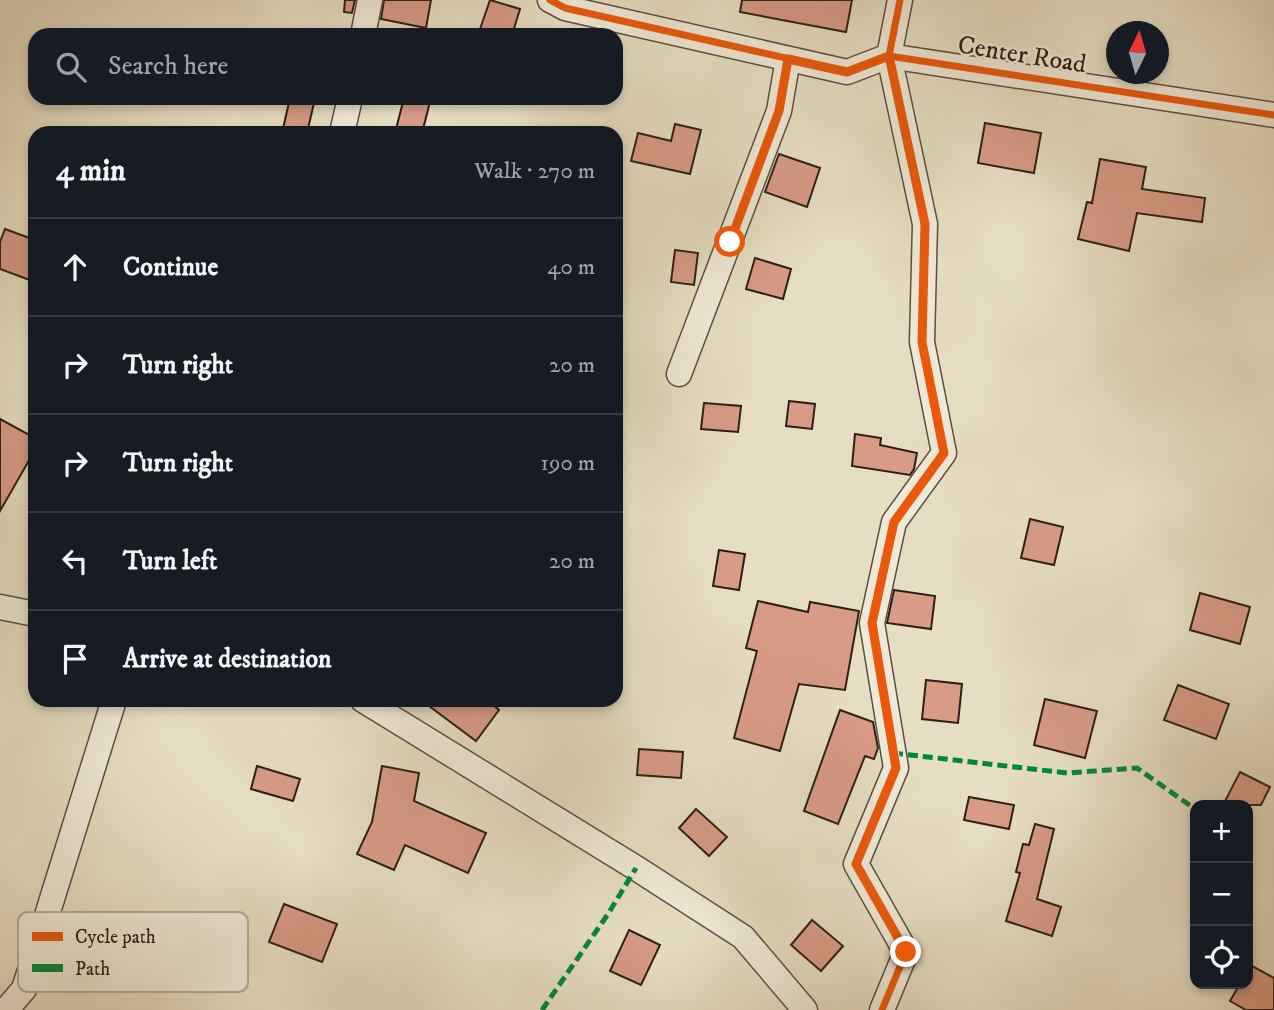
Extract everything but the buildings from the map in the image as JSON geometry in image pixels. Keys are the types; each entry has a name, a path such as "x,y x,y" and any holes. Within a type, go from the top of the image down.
{"street":[{"path":"364,28 370,0"},
{"path":"550,0 565,8 847,72 889,56"},
{"path":"882,1010 906,952 856,864 896,768 872,623 894,522 944,453 922,342 925,224 889,56 900,0"},
{"name":"Center Road","path":"889,56 1274,115"},
{"path":"679,374 779,111 788,59"},
{"path":"344,126 348,105"},
{"path":"0,607 28,613"},
{"path":"48,912 112,707"},
{"path":"374,707 743,937 805,1010"},
{"path":"6,1010 21,992"}],"marked path":[{"path":"893,753 1067,773 1137,768 1190,805"},
{"path":"542,1010 636,868"}],"cycle path":[{"path":"550,0 565,8 847,72 889,56 1274,115"},
{"path":"882,1010 906,952 856,864 896,768 872,623 894,522 944,453 922,342 925,224 889,56 900,0"}],"route":[{"path":"730,242 779,111 788,59 847,72 889,56 925,224 922,342 944,453 894,522 872,623 896,768 856,864 906,952"}]}
